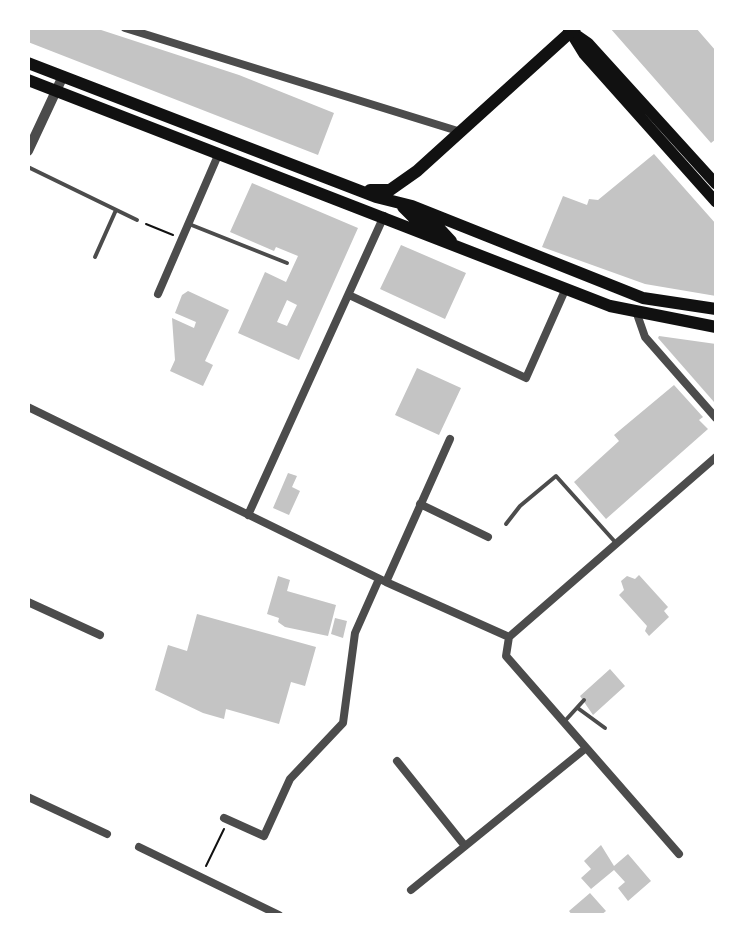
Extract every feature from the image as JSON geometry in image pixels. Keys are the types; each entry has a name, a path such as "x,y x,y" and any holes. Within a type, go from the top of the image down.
{"main road":[{"path":"358,189 390,190 417,171 571,29"},
{"path":"571,29 588,43 716,184"},
{"path":"571,29 584,54 716,202"},
{"path":"28,63 403,207 413,217 438,227 454,244"},
{"path":"28,80 637,314 716,327"},
{"path":"403,207 403,198 417,171"},
{"path":"403,207 412,206 643,298 716,309"}],"street":[{"path":"125,28 461,132"},
{"path":"28,151 63,76"},
{"path":"158,294 219,153"},
{"path":"248,515 384,216"},
{"path":"349,295 526,378 566,288"},
{"path":"637,314 645,337 716,418"},
{"path":"28,407 382,581 509,637"},
{"path":"226,819 264,836 290,779 343,723 355,633 450,439"},
{"path":"679,854 506,656 509,637 716,457"},
{"path":"420,504 488,537"},
{"path":"28,602 100,635"},
{"path":"411,890 586,748"},
{"path":"397,761 465,846"},
{"path":"28,797 107,834"},
{"path":"139,847 279,915"}],"lane":[{"path":"28,167 137,220"},
{"path":"95,257 116,210"},
{"path":"189,224 287,263"},
{"path":"506,524 520,506 556,476 616,543"},
{"path":"564,722 584,700"},
{"path":"579,709 605,728"}],"path":[{"path":"137,220 183,239"},
{"path":"202,876 226,819"}],"building":[{"path":"28,28 95,28 239,75 334,113 318,155 28,42"},
{"path":"610,28 696,28 716,51 716,139 711,143"},
{"path":"654,154 716,224 716,296 645,284 542,247 563,196 587,205 589,199 598,200"},
{"path":"252,183 358,228 299,360 238,333 265,272 286,282 298,256 276,247 274,251 230,232","holes":["287,300 297,305 287,326 277,322"]},
{"path":"401,245 466,273 445,319 380,289"},
{"path":"188,291 229,310 205,361 213,365 203,386 170,371 175,360 172,318 194,328 196,322 175,313 182,295"},
{"path":"658,338 716,344 714,402"},
{"path":"417,368 461,388 439,435 395,415"},
{"path":"674,385 703,417 699,420 708,429 606,519 574,482 619,441 614,435"},
{"path":"288,473 297,476 292,487 300,491 289,515 273,508"},
{"path":"639,575 668,607 664,611 669,617 649,636 645,631 647,626 619,595 624,590 621,581 627,576 635,579"},
{"path":"278,576 290,580 287,591 336,605 328,636 285,627 278,622 279,618 267,614"},
{"path":"197,614 316,647 305,686 291,682 279,724 226,709 224,719 203,713 155,690 168,645 187,651"},
{"path":"335,618 347,621 343,638 331,634"},
{"path":"610,669 625,686 593,715 580,696"},
{"path":"601,845 614,866 628,854 651,881 628,901 618,888 625,882 614,870 591,889 581,878 591,869 584,861"},
{"path":"590,893 606,911 601,915 572,915 569,911"}]}
